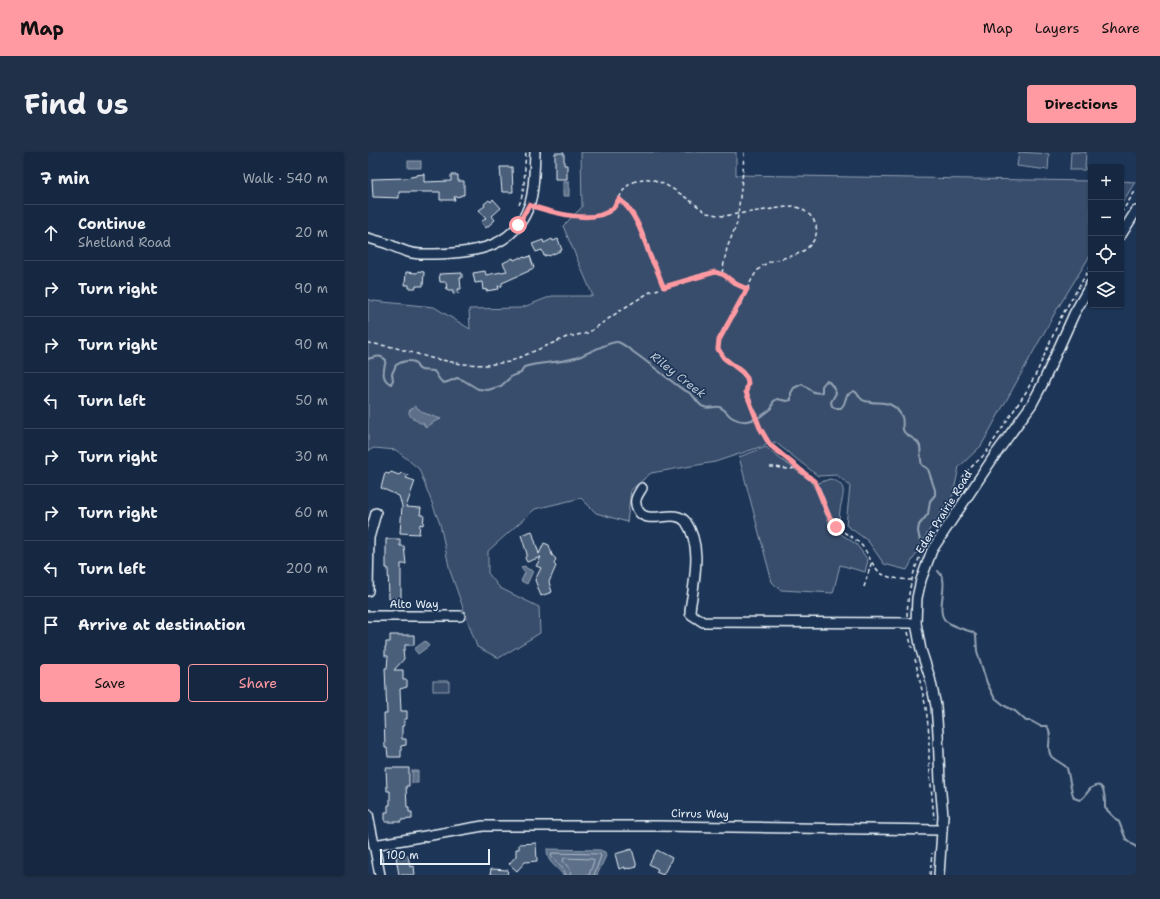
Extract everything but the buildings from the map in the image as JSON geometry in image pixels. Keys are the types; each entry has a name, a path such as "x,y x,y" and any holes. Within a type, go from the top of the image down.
{"street":[{"path":"368,238 408,252 419,254 469,251 487,248 499,243 510,235 518,225 529,205 533,189 535,152"},
{"path":"1124,230 1136,211"},
{"name":"Eden Prairie Road","path":"939,875 936,706 930,678 912,623 923,572 932,550 994,455 1032,404 1074,314 1088,289"},
{"path":"642,488 635,502 639,512 643,516 666,516 680,518 685,521 690,530 694,541 696,568 690,613 692,616 703,622 912,623"},
{"path":"368,591 369,538 376,513"},
{"name":"Alto Way","path":"368,616 460,616"},
{"path":"368,814 380,875"},
{"name":"Cirrus Way","path":"374,845 479,826 665,826 939,830"}],"path":[{"path":"517,211 522,198 526,152"},
{"path":"722,274 727,248 738,223 744,152"},
{"path":"529,205 561,214 588,217 602,215 612,209 624,190 633,182 641,179 648,179 657,180 666,185 707,213 723,216 793,206 801,208 809,213 814,220 816,229 812,244 801,252 761,266 753,276 719,340 718,349 724,358 742,372 747,378 748,383 746,392 760,428 770,445 815,482 828,514 836,527 862,547 878,571 883,575 911,580"},
{"path":"1124,208 1136,190"},
{"path":"619,199 627,204 646,240 650,257 664,287"},
{"path":"959,496 962,480 966,473 985,454 1026,392 1037,372 1061,316 1088,271"},
{"path":"368,343 393,347 431,358 462,364 486,365 509,362 567,337 588,333 650,292 704,274 715,272 722,274 736,284 747,289"},
{"path":"770,467 779,467 790,470 797,467"},
{"path":"925,546 916,564 908,597 926,708 929,734 929,762 939,830"},
{"path":"864,587 872,561"},
{"path":"930,875 932,848"}],"shaded area":[{"path":"581,152 736,152 736,175 1088,181 1088,259 1056,311 981,446 959,467 953,495 928,532 907,570 884,564 868,541 846,525 850,486 837,475 818,476 775,442 715,462 651,473 631,490 627,522 596,513 581,498 535,509 488,551 488,573 500,588 539,607 540,633 499,658 477,647 450,571 440,524 419,469 396,450 374,448 368,451 368,299 373,301 434,307 470,329 469,309 521,308 552,296 593,296 563,226 582,207"},
{"path":"1019,152 1049,154 1048,170 1017,166"},
{"path":"1071,152 1086,152 1085,170 1070,170"},
{"path":"1124,181 1135,182 1124,200"},
{"path":"766,447 810,480 817,492 829,523 835,530 856,544 868,560 865,572 840,565 833,593 781,590 772,582 739,457"},
{"path":"830,479 840,484 843,491 838,525 830,515 818,483"},
{"path":"433,681 449,681 449,691 433,691"}],"water":[{"path":"408,161 421,161 421,168 408,168"},
{"path":"563,182 569,182 569,196 563,196"},
{"path":"415,406 424,413 441,419 426,428 423,423 420,423 411,417 409,413 409,411"},
{"path":"525,566 533,571 527,584 521,581 525,573 521,567"},
{"path":"425,641 429,646 418,654 414,649"},
{"path":"412,771 418,771 418,783 412,783"},
{"path":"547,849 600,850 605,852 606,856 597,875 563,875 548,858"}],"waterway":[{"name":"Riley Creek","path":"368,359 380,357 386,360 384,377 391,384 393,380 392,374 396,365 410,361 415,362 420,370 434,371 442,382 445,383 457,378 478,389 488,390 501,386 512,376 521,373 524,367 574,359 605,345 617,342 621,343 690,393 702,406 708,408 719,407 731,417 744,421 749,421 764,414 772,408 773,402 777,399 787,401 791,400 791,393 794,388 802,384 816,393 822,392 822,386 826,381 829,382 836,393 831,402 832,406 835,408 841,408 847,395 854,391 863,400 886,403 895,407 902,417 904,432 919,444 922,465 928,469 935,490 935,495 930,501 928,514 919,525 918,531 920,541"},
{"name":"Riley Creek","path":"938,571 943,578 944,584 941,607 943,617 952,625 972,632 976,635 977,651 987,683 994,697 1005,706 1015,711 1026,721 1031,721 1040,726 1047,726 1050,733 1049,752 1053,758 1067,768 1074,798 1080,800 1091,788 1100,786 1104,792 1105,808 1119,822 1126,839 1136,847"}],"route":[{"path":"518,225 526,214 529,205 561,214 588,217 602,215 612,209 619,199 627,204 646,240 650,257 664,287 715,272 724,275 736,284 747,289 741,302 722,333 719,340 718,349 724,358 742,372 747,378 748,383 746,392 760,428 770,445 815,482 828,514 836,527"}]}
